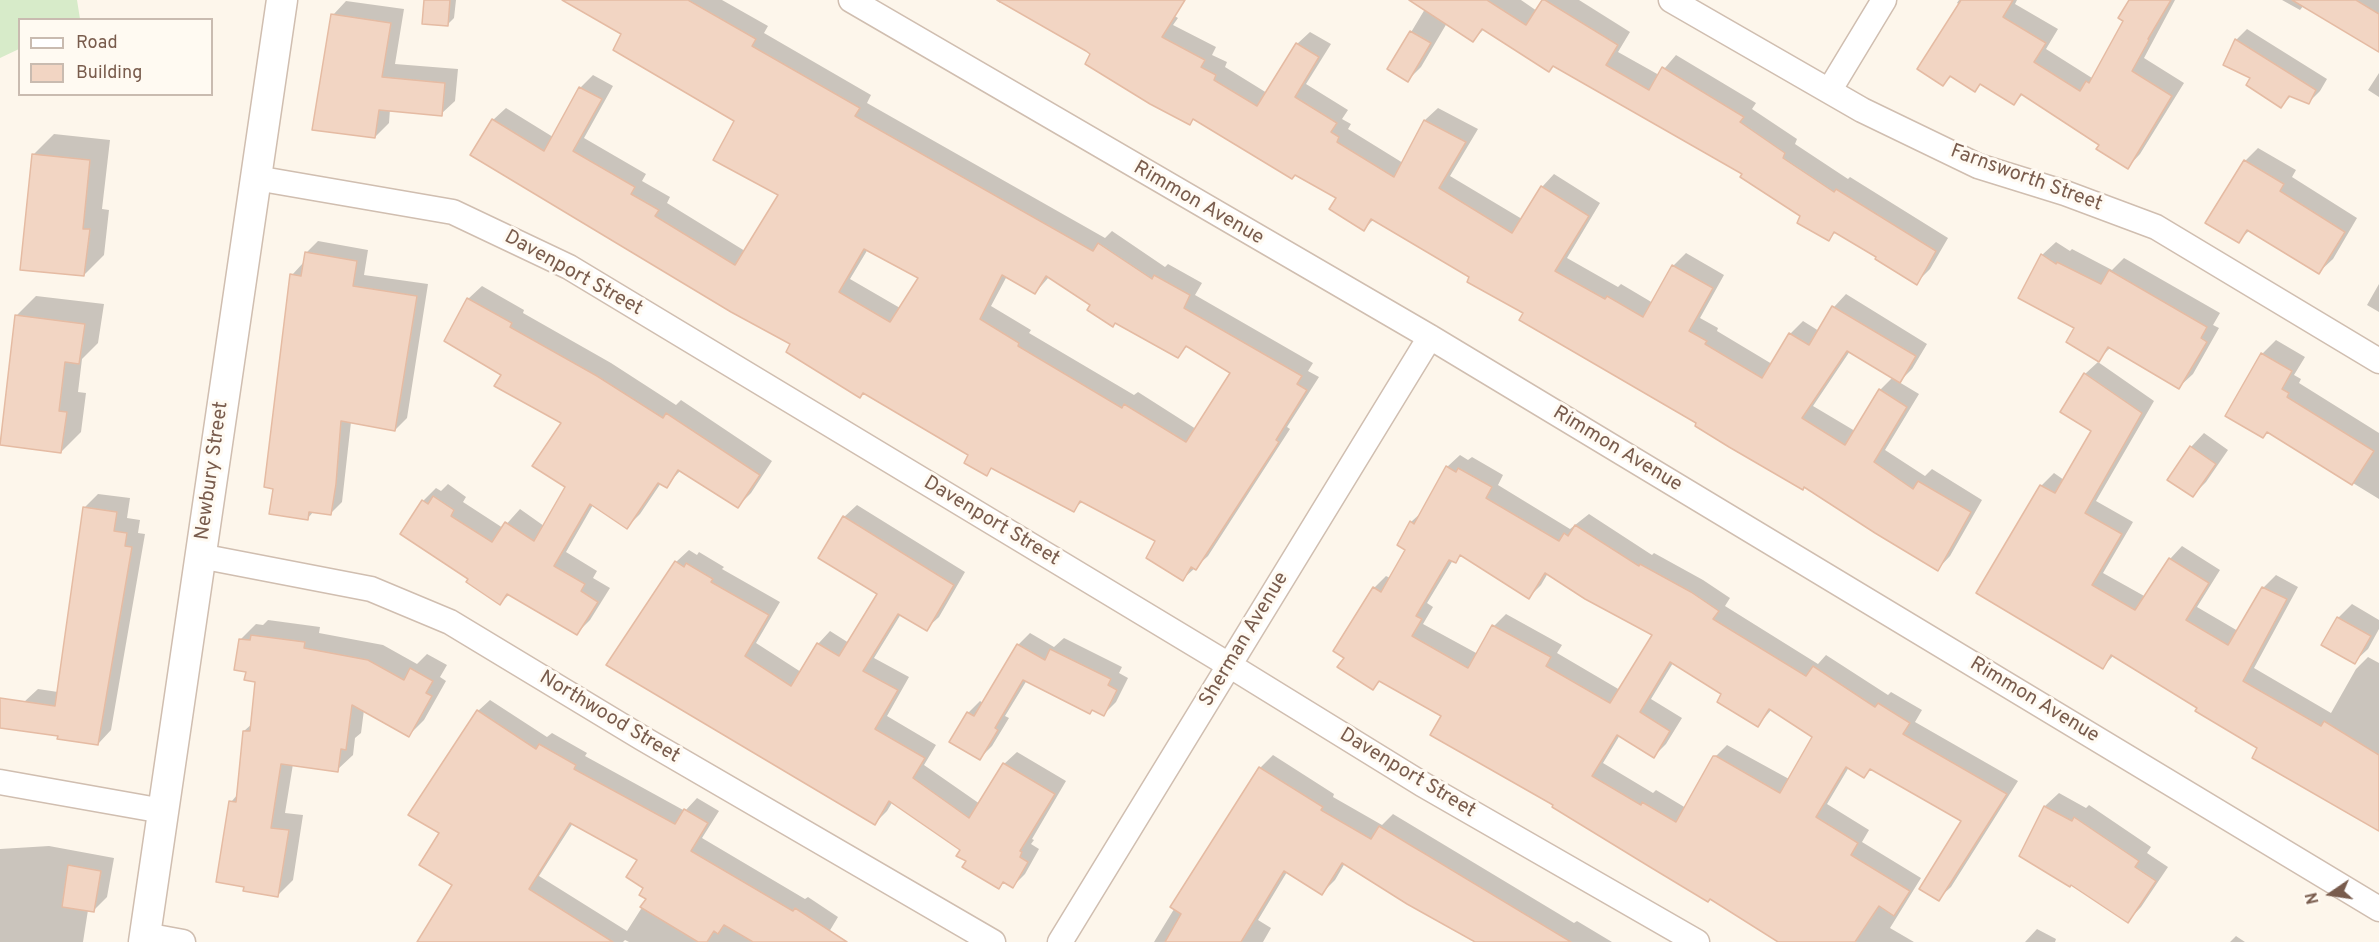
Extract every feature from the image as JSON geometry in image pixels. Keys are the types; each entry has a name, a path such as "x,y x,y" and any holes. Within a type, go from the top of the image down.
{"street":[{"name":"Newbury Street","path":"145,938 282,0"},
{"name":"Rimmon Avenue","path":"851,0 1430,337 2379,909"},
{"name":"Farnsworth Street","path":"1671,0 1862,110 1978,166 2065,193 2156,227 2379,360"},
{"path":"1829,91 1884,0"},
{"name":"Davenport Street","path":"256,178 453,212 569,267 1422,784 1697,942"},
{"name":"Sherman Avenue","path":"1060,942 1430,337"},
{"name":"Northwood Street","path":"200,556 372,589 450,622 642,738 993,942"},
{"path":"0,782 163,811"},
{"path":"145,938 183,942"}],"green space":[{"path":"0,0 77,0 80,18 18,18 18,49 0,58"}],"building":[{"path":"424,0 450,0 448,26 422,24"},
{"path":"562,0 688,0 756,39 752,46 860,108 855,116 1093,251 1098,243 1152,279 1154,275 1190,295 1184,308 1302,376 1297,384 1307,390 1276,440 1279,442 1196,570 1191,567 1183,581 1146,558 1155,541 1080,501 1074,512 991,468 987,476 964,463 968,455 863,393 860,398 786,352 790,344 731,312 470,155 492,119 544,151 579,87 602,99 573,151 635,187 631,194 659,210 655,216 735,265 778,195 713,160 734,121 613,50 621,34","holes":["864,249 918,278 890,322 839,292","1002,275 1035,294 1046,276 1090,305 1087,310 1113,327 1115,323 1178,358 1186,346 1230,373 1186,442 1124,404 1122,408 1018,346 1019,343 980,319"]},
{"path":"997,0 1185,0 1162,37 1205,60 1201,67 1216,75 1214,80 1257,106 1296,43 1319,57 1295,97 1337,123 1331,132 1339,137 1337,142 1394,177 1424,120 1466,142 1439,188 1512,233 1541,186 1589,216 1555,271 1605,299 1607,296 1643,317 1672,265 1713,288 1689,331 1707,341 1705,344 1762,378 1789,333 1809,345 1832,306 1916,356 1900,383 1847,351 1802,418 1845,445 1879,389 1907,407 1874,462 1913,489 1918,481 1971,512 1938,571 1804,487 1803,490 1729,447 1695,426 1696,423 1519,320 1523,313 1467,282 1469,277 1371,219 1364,231 1329,209 1336,198 1295,175 1292,179 1193,119 1190,125 1150,104 1085,64 1090,54 1086,51"},
{"path":"1409,0 1487,0 1526,25 1542,0 1545,0 1618,45 1606,65 1649,90 1662,67 1744,117 1740,122 1785,153 1783,158 1834,192 1836,189 1936,251 1917,285 1834,232 1829,241 1797,223 1800,216 1740,177 1742,174 1553,66 1549,72 1482,29 1473,42"},
{"path":"1961,0 2013,0 2003,17 2046,43 2034,62 2080,91 2086,81 2089,83 2123,21 2118,18 2129,0 2171,0 2132,71 2172,96 2128,169 2096,149 2099,145 2021,94 2014,105 1980,84 1975,92 1950,76 1943,86 1917,69"},
{"path":"2292,0 2356,0 2379,14 2379,52"},
{"path":"331,14 391,23 382,77 445,83 442,116 379,110 375,138 312,130"},
{"path":"1410,31 1431,43 1408,82 1387,69"},
{"path":"2235,39 2316,90 2309,104 2289,96 2281,108 2246,85 2250,78 2223,65"},
{"path":"32,154 90,160 83,229 90,229 84,276 20,270"},
{"path":"2244,160 2284,184 2280,191 2345,232 2319,274 2247,230 2239,243 2205,223"},
{"path":"305,252 357,261 353,286 417,296 395,431 341,421 331,515 309,512 308,520 269,514 273,489 264,487 290,274 301,276"},
{"path":"2041,254 2056,264 2057,262 2101,284 2109,270 2207,327 2201,338 2207,342 2179,389 2108,347 2099,362 2066,342 2074,328 2018,298"},
{"path":"467,298 512,323 510,327 597,376 663,418 666,413 760,475 738,508 678,470 667,488 658,483 627,529 590,504 554,566 585,584 581,591 598,602 577,635 507,594 500,605 466,582 468,579 400,534 422,500 428,504 433,496 454,510 451,516 492,542 505,522 534,541 565,487 532,466 561,423 494,386 501,375 444,341"},
{"path":"15,315 85,324 79,364 65,362 59,411 67,412 61,453 0,445"},
{"path":"2261,353 2292,371 2282,389 2289,393 2287,397 2374,451 2352,485 2267,432 2263,438 2225,416"},
{"path":"2084,373 2142,413 2085,513 2122,534 2092,585 2135,610 2169,558 2209,583 2186,620 2228,645 2262,587 2287,599 2243,681 2321,726 2324,721 2379,755 2379,831 2252,758 2257,748 2195,711 2197,708 2111,655 2103,669 1976,593 2040,485 2055,493 2091,431 2060,412"},
{"path":"2190,446 2216,464 2193,497 2167,480"},
{"path":"1446,466 1456,472 1458,468 1492,487 1486,498 1559,541 1564,533 1568,536 1575,525 1639,566 1640,564 1691,592 1719,611 1713,619 1806,676 1813,666 1875,707 1878,703 1910,723 1903,734 2007,794 1939,901 1919,889 1961,821 1870,769 1864,778 1846,767 1816,817 1858,843 1851,855 1910,891 1894,916 1879,906 1855,942 1778,942 1710,899 1708,902 1650,867 1552,807 1553,805 1430,735 1441,716 1379,681 1373,690 1337,667 1344,658 1333,651 1373,587 1381,592 1405,550 1397,545 1410,521 1414,524","holes":["1460,555 1529,599 1545,573 1585,599 1652,635 1610,703 1546,666 1551,657 1492,625 1468,668 1412,636 1422,619 1416,616 1449,560 1456,563","1670,662 1721,694 1717,702 1758,727 1769,709 1812,737 1780,793 1713,756 1676,822 1642,802 1641,805 1592,776 1617,735 1654,758 1670,731 1640,712"]},
{"path":"83,507 117,512 114,531 127,533 125,546 132,547 98,745 57,739 58,736 0,728 0,698 55,706"},
{"path":"843,516 954,585 927,631 898,614 863,671 898,690 875,729 925,758 913,778 969,818 1003,763 1055,794 1020,851 1022,852 1020,857 1028,862 1013,888 1003,882 999,889 962,867 966,861 956,856 960,850 889,801 875,825 606,665 675,561 684,567 686,563 713,579 711,582 769,615 745,656 791,686 817,643 839,656 877,594 818,558"},
{"path":"2337,617 2371,636 2355,664 2321,645"},
{"path":"251,635 305,642 304,648 368,660 404,680 410,668 433,681 426,693 432,696 409,737 352,705 346,750 341,749 338,772 281,764 271,828 289,830 278,897 243,891 244,887 216,882 229,801 236,802 243,731 250,731 255,682 244,680 246,672 234,670 239,639 250,640"},
{"path":"1017,644 1045,660 1050,649 1111,679 1108,685 1117,690 1104,716 1092,710 1090,714 1023,680 995,728 998,730 980,760 949,742 967,712 974,716"},
{"path":"477,710 536,749 539,744 576,765 574,769 675,824 684,809 708,823 691,851 793,911 795,908 847,942 753,942 724,925 718,934 714,931 707,942 698,942 640,907 646,899 639,895 643,888 626,877 637,860 570,823 529,889 613,942 417,942 452,885 419,865 439,833 408,815"},
{"path":"1259,767 1323,807 1321,810 1371,839 1379,826 1571,942 1475,942 1407,904 1342,863 1322,895 1284,871 1241,942 1165,942 1181,914 1170,907"},
{"path":"2044,806 2072,821 2074,817 2139,861 2135,867 2156,881 2128,923 2071,885 2070,887 2019,856"},
{"path":"68,865 101,871 94,912 62,907"}]}
